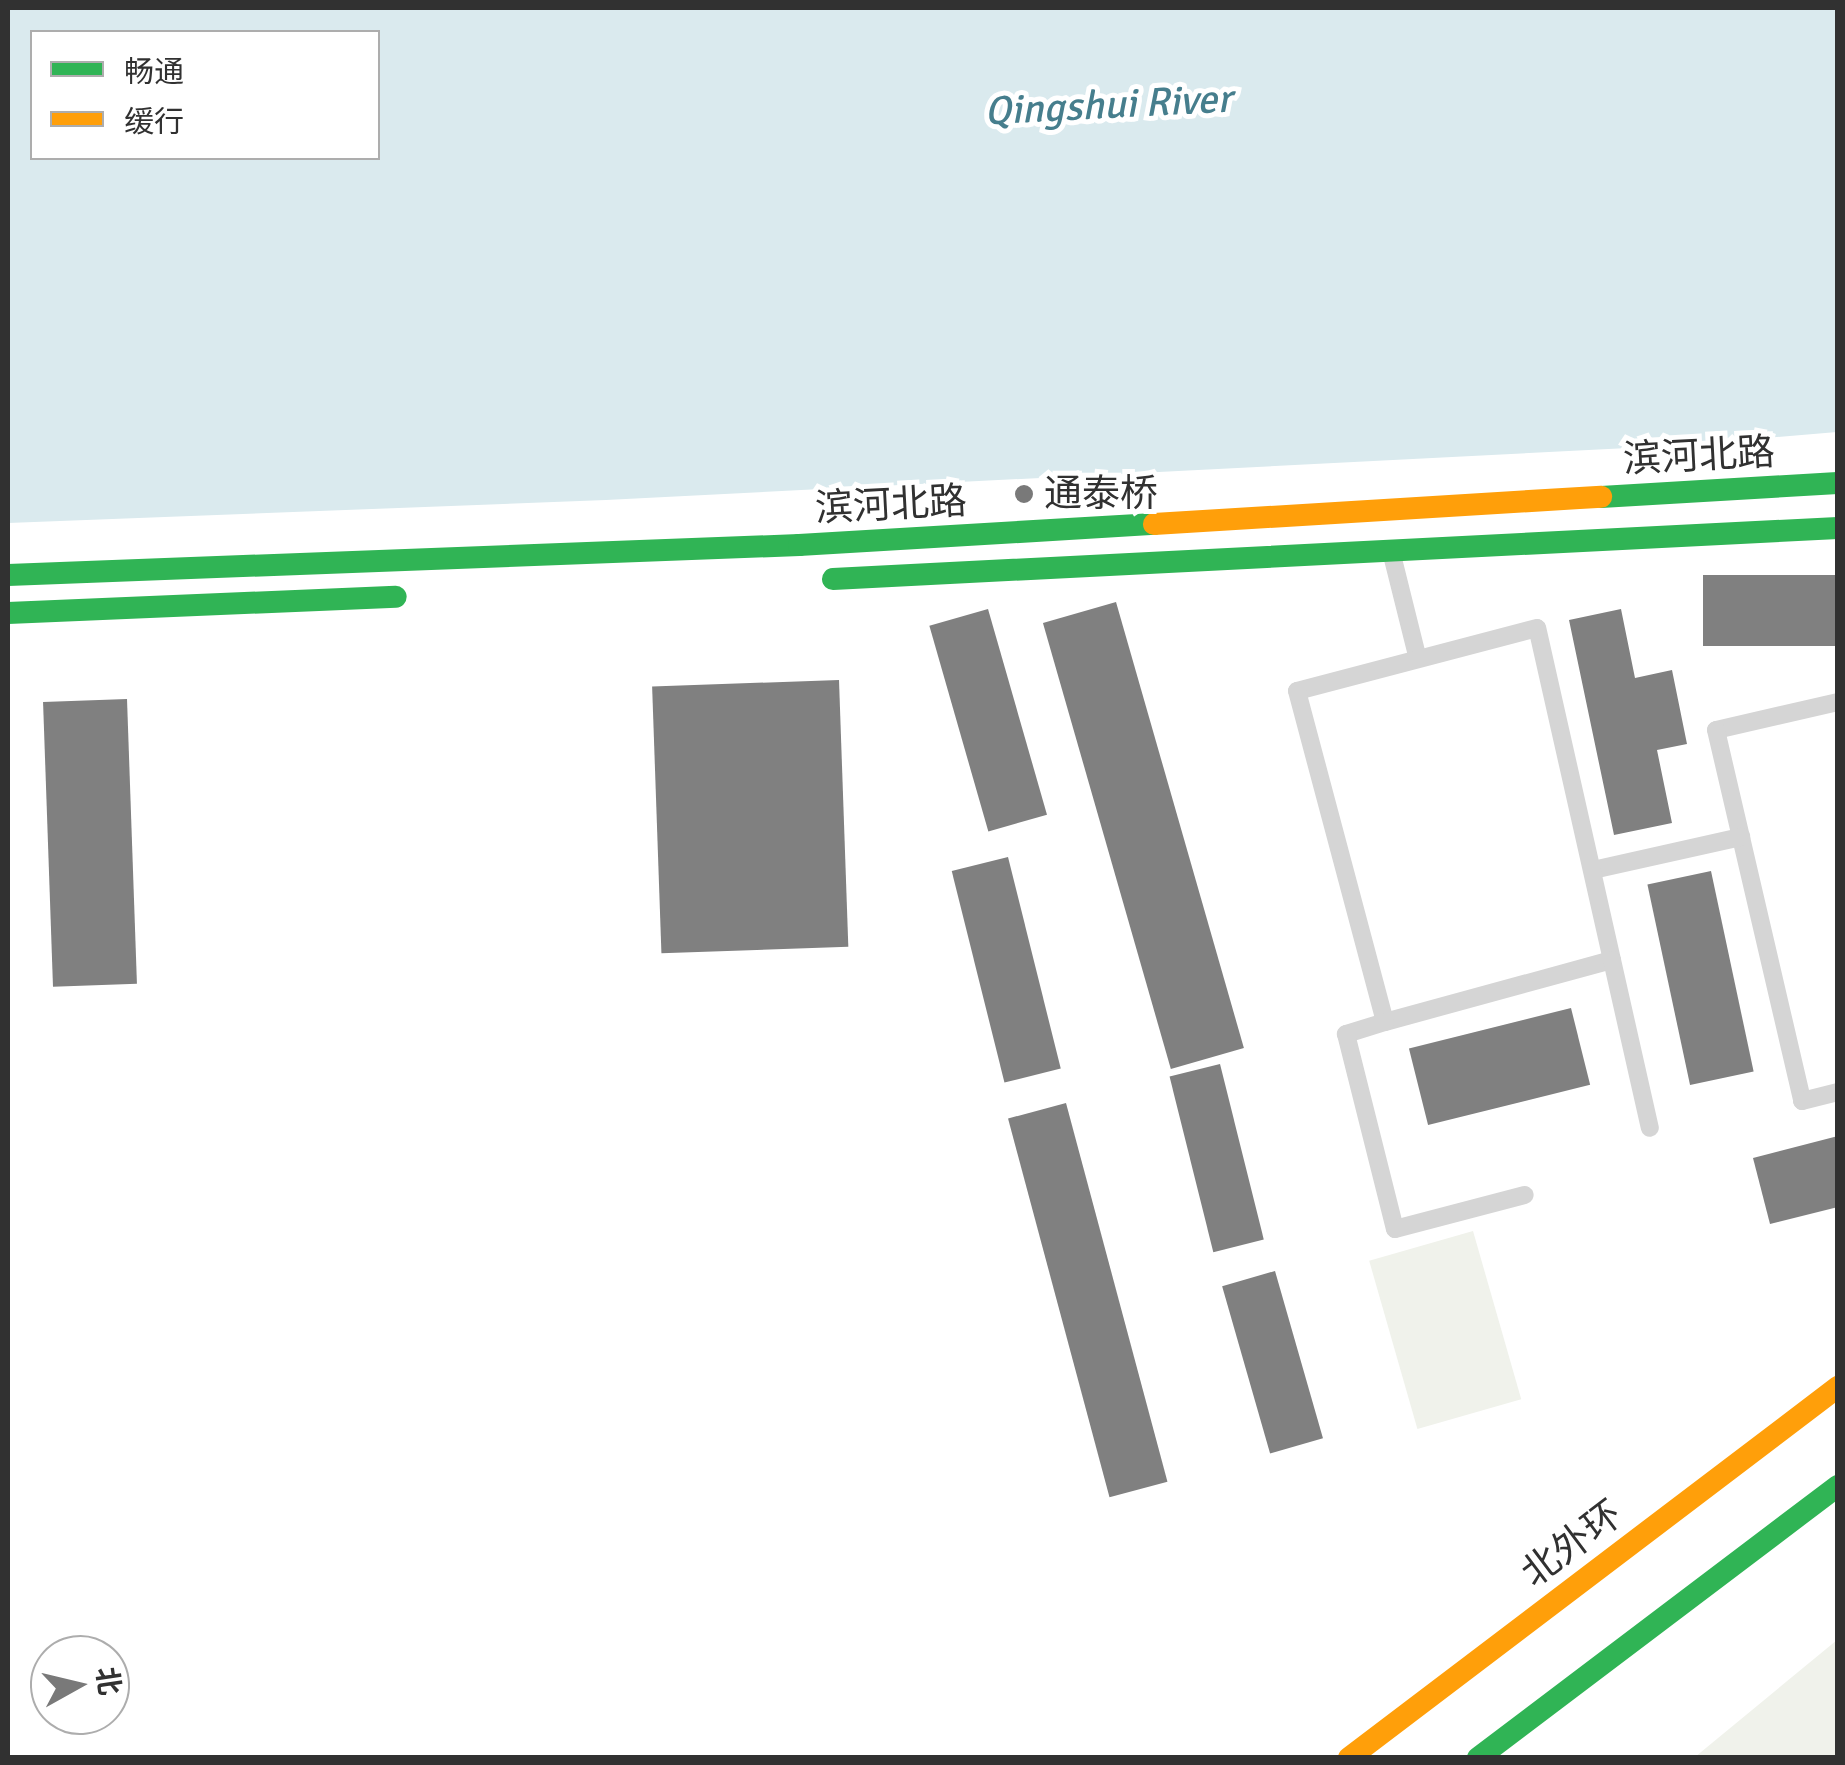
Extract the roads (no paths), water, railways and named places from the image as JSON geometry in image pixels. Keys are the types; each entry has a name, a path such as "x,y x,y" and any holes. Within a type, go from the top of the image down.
{"main road":[{"name":"滨河北路","path":"811,580 1391,530 1838,483"},
{"name":"滨河北路","path":"8,574 798,545 1391,530 1838,528"},
{"path":"8,614 416,596"},
{"name":"北外环","path":"1349,1758 1838,1387"},
{"path":"1478,1758 1838,1486"}],"lane":[{"path":"1391,530 1418,659"},
{"path":"1385,1022 1297,691 1537,628 1650,1128"},
{"path":"1838,702 1716,730 1802,1101 1838,1092"},
{"path":"1593,870 1741,837"},
{"path":"1525,1195 1395,1229 1346,1034 1612,960"}],"water":[{"name":"Qingshui River","path":"8,8 1837,8 1837,432 1668,446 606,500 8,523"}],"place":[{"name":"通泰桥","path":"1024,494"}]}
